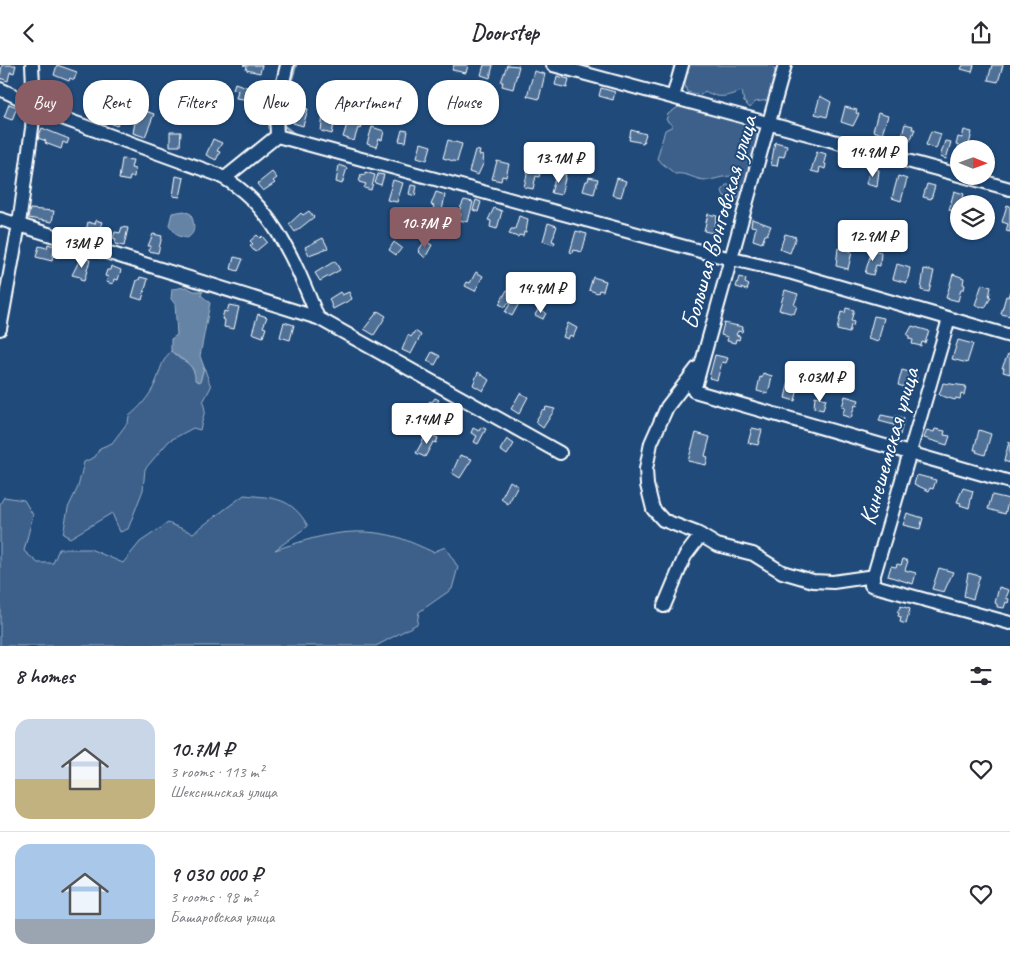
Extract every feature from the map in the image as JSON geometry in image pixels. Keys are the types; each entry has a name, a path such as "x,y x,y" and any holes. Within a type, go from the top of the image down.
{"street":[{"path":"32,65 33,80"},
{"path":"277,135 276,112 286,65"},
{"path":"553,65 950,173"},
{"path":"673,97 682,65"},
{"name":"Большая Вонговская улица","path":"785,65 694,391 909,454"},
{"path":"0,89 15,95"},
{"path":"73,122 225,178 249,196 266,216 293,259 318,318"},
{"path":"0,329 19,224 31,125"},
{"path":"225,178 277,135"},
{"path":"277,135 792,273 1010,336"},
{"path":"995,185 1010,189"},
{"path":"0,219 318,318 560,453"},
{"name":"Кинешемская улица","path":"873,581 949,319"},
{"path":"702,361 668,407 651,443 646,469 647,485 653,509 664,520 701,535 717,545 753,554 782,572 813,581 873,581 1010,623"},
{"path":"909,454 1010,482"},
{"path":"664,606 685,556 701,535"}],"shaded area":[{"path":"688,65 773,65 777,78 769,100 755,102 750,108 744,102 742,91 723,96 710,94 705,91 701,95 687,92 684,81"},
{"path":"684,103 750,120 755,127 757,136 754,155 748,175 737,199 724,196 722,191 726,185 736,185 737,177 728,176 706,180 683,174 675,174 657,159 665,130 673,126 666,120 668,114"},
{"path":"184,211 191,214 194,224 192,233 187,238 178,236 169,225 172,213"},
{"path":"186,287 194,291 203,291 201,295 210,303 200,356 204,367 200,382 195,380 195,375 190,366 171,351 171,339 177,335 175,304 171,299 172,289"},
{"path":"171,351 180,359 189,363 200,382 204,367 211,387 203,402 205,410 200,430 193,428 169,441 145,469 143,490 128,529 120,532 112,513 70,538 63,534 68,508 78,487 84,462 95,457 100,448 112,443 128,422 129,416 149,395 164,360"},
{"path":"244,495 273,498 288,504 302,516 308,526 275,550 306,540 350,532 365,532 397,537 433,552 445,547 458,567 452,589 419,612 417,624 376,646 0,646 0,504 4,497 24,500 33,515 24,551 38,563 53,563 59,549 90,549 123,563 140,542 168,523 193,533"}],"building":[{"path":"2,65 16,65 14,73 10,72 8,81 0,78"},
{"path":"57,65 77,72 74,80 70,78 66,80 54,75"},
{"path":"243,65 262,65 260,73 246,70 247,66"},
{"path":"454,65 468,65 466,73 452,70"},
{"path":"484,65 493,65 490,78 481,75"},
{"path":"507,65 519,66 513,89 502,86 503,82 501,82"},
{"path":"963,65 974,65 972,72 961,69"},
{"path":"992,65 1003,65 998,82 988,80"},
{"path":"534,71 545,74 539,99 527,96"},
{"path":"557,76 569,79 567,88 555,85"},
{"path":"235,83 244,86 244,99 236,98 238,90 234,89"},
{"path":"601,88 615,92 613,100 599,96"},
{"path":"820,96 831,102 827,117 815,114"},
{"path":"9,104 15,106 12,120 4,117"},
{"path":"845,107 857,110 856,113 859,114 853,126 841,122"},
{"path":"149,112 154,114 145,137 133,133 134,125 149,125"},
{"path":"878,113 888,116 882,134 873,131"},
{"path":"905,124 913,126 912,129 915,129 910,141 901,139"},
{"path":"322,125 334,125 332,134 321,131"},
{"path":"347,125 362,126 361,129 358,128 354,141 343,137"},
{"path":"372,127 384,131 382,140 379,139 376,147 367,144"},
{"path":"42,128 69,139 67,144 63,142 61,149 45,143 46,141 38,138"},
{"path":"402,130 408,131 406,142 399,141"},
{"path":"631,130 646,134 643,143 629,140"},
{"path":"964,130 972,132 970,140 957,140 958,137 962,138"},
{"path":"931,131 941,134 936,149 926,145"},
{"path":"170,132 181,132 180,146 170,146"},
{"path":"213,139 222,143 217,151 220,152 216,160 206,155"},
{"path":"448,140 462,144 457,162 443,158"},
{"path":"945,141 950,142 946,159 940,157"},
{"path":"775,142 787,145 784,157 779,156 777,166 771,165"},
{"path":"421,143 431,146 427,160 417,157"},
{"path":"475,150 480,151 479,155 483,156 482,161 484,162 478,175 469,172"},
{"path":"817,151 826,154 825,169 820,167 819,173 811,171"},
{"path":"122,159 133,160 131,168 135,169 134,177 130,177 129,181 119,179"},
{"path":"497,161 509,164 506,177 502,176 501,181 492,179"},
{"path":"530,162 539,164 537,173 540,174 539,177 536,176 533,189 524,187"},
{"path":"339,165 347,168 342,184 336,182"},
{"path":"870,168 879,170 877,187 866,184"},
{"path":"272,172 277,178 273,181 275,183 263,191 257,184"},
{"path":"365,172 375,175 371,190 364,188 366,184 359,182 361,174 365,175"},
{"path":"557,172 566,175 561,195 551,193"},
{"path":"378,174 384,175 381,185 375,183"},
{"path":"176,176 184,178 180,197 173,196"},
{"path":"898,176 907,179 901,201 892,198"},
{"path":"589,177 598,179 594,194 583,191"},
{"path":"617,178 626,181 621,197 612,195"},
{"path":"393,180 403,183 397,202 387,200"},
{"path":"927,184 935,186 931,199 923,197"},
{"path":"411,185 417,186 415,196 409,194"},
{"path":"954,191 964,194 964,195 953,195"},
{"path":"436,192 445,195 441,216 432,213 434,206 431,205"},
{"path":"464,200 473,202 468,222 459,220 461,214 458,213"},
{"path":"476,200 481,202 478,212 473,210"},
{"path":"1007,205 1010,206 1010,232 1006,231 1008,224 1002,222"},
{"path":"494,208 502,211 497,229 490,227 491,221 488,220"},
{"path":"30,209 54,211 52,222 28,218"},
{"path":"309,211 314,217 295,232 289,224 301,213 303,215"},
{"path":"708,214 717,216 713,233 704,231"},
{"path":"519,216 528,219 526,232 524,232 523,236 519,235 518,237 509,234 511,229 515,229"},
{"path":"752,219 771,226 762,243 753,240 756,227 751,226"},
{"path":"96,220 102,222 97,238 87,235 88,231 86,231 88,222 95,224"},
{"path":"548,223 557,226 552,241 555,242 554,245 543,241"},
{"path":"122,227 128,228 124,246 115,244 116,239 113,238 115,232 120,233"},
{"path":"576,231 587,234 582,252 574,250 573,253 570,252"},
{"path":"153,234 162,236 158,253 149,251 150,246 148,246"},
{"path":"785,234 796,237 790,253 780,249"},
{"path":"257,235 260,238 262,236 267,242 255,252 250,246 253,244 250,241"},
{"path":"323,238 328,248 309,255 305,247"},
{"path":"425,241 432,245 425,258 418,251"},
{"path":"394,242 402,248 396,255 389,250"},
{"path":"48,244 54,246 52,261 36,257 39,246 47,248"},
{"path":"838,248 852,252 848,269 836,266"},
{"path":"872,250 881,252 880,266 876,265 873,275 865,273"},
{"path":"81,257 90,260 84,281 80,280 80,277 72,275"},
{"path":"234,257 243,259 238,271 231,269"},
{"path":"335,261 340,270 320,281 315,273"},
{"path":"897,264 910,268 907,283 893,279"},
{"path":"111,266 121,270 118,280 114,279 113,284 106,282 108,277 105,276"},
{"path":"924,269 934,271 929,292 921,290"},
{"path":"476,272 483,276 475,291 465,286 467,282 470,283"},
{"path":"953,274 964,278 964,289 961,289 958,301 946,298"},
{"path":"140,277 148,279 142,300 132,297 137,280"},
{"path":"593,277 606,281 603,291 599,290 598,293 589,290"},
{"path":"739,277 746,279 745,283 749,285 747,290 736,287"},
{"path":"982,284 991,287 989,297 991,297 985,308 975,305"},
{"path":"507,290 522,298 512,316 505,312 510,304 508,303 505,307 499,304"},
{"path":"785,290 798,294 794,305 797,306 794,314 779,310"},
{"path":"1010,291 1010,316 1001,314 1006,296 1008,297"},
{"path":"340,292 342,295 349,292 352,299 333,309 329,299"},
{"path":"229,305 239,307 234,329 224,327 225,320 222,319 224,311 227,312"},
{"path":"539,308 546,313 543,319 535,315"},
{"path":"846,308 854,310 851,321 854,322 849,333 837,330 841,312 845,313"},
{"path":"378,311 386,316 374,335 364,329"},
{"path":"258,314 267,317 263,327 266,328 263,337 252,333"},
{"path":"874,316 884,318 878,342 868,339"},
{"path":"284,322 294,325 290,340 280,337"},
{"path":"568,323 577,328 573,337 570,335 568,339 563,337"},
{"path":"724,323 743,327 742,332 738,331 736,335 740,336 739,340 736,339 735,343 727,341 728,337 721,335"},
{"path":"912,326 929,331 925,343 922,342 921,346 912,344 913,340 909,339 907,335"},
{"path":"415,331 421,335 411,354 402,350 408,335 411,337"},
{"path":"958,340 973,344 967,363 952,359"},
{"path":"432,352 440,356 435,365 427,361"},
{"path":"1008,354 1010,355 1010,374 1003,372 1004,368 1002,368"},
{"path":"715,355 728,358 726,363 722,362 717,380 709,378"},
{"path":"902,370 913,373 912,376 917,377 914,386 909,385 908,388 898,385"},
{"path":"478,372 489,380 483,391 473,385"},
{"path":"763,373 772,376 768,394 757,391 760,377 762,378"},
{"path":"789,381 799,384 795,401 785,398"},
{"path":"943,383 966,386 964,395 961,394 960,399 956,398 955,400 939,395"},
{"path":"520,393 528,397 519,414 511,409"},
{"path":"815,396 826,399 823,410 814,408"},
{"path":"845,396 859,400 857,406 855,405 851,418 842,415 845,408 842,407"},
{"path":"435,398 439,400 431,413 427,411 430,406 427,404"},
{"path":"546,407 555,409 543,428 535,422"},
{"path":"881,415 904,418 900,435 892,433 894,425 879,421"},
{"path":"481,427 486,429 478,444 474,442 477,436 471,433 473,428 479,431"},
{"path":"752,428 762,430 758,445 748,443"},
{"path":"935,429 945,431 944,435 950,436 947,445 924,438 927,430 934,432"},
{"path":"979,430 991,434 985,455 974,450"},
{"path":"427,433 438,438 436,443 433,442 425,457 416,453"},
{"path":"696,433 710,437 705,456 708,457 706,465 688,461"},
{"path":"507,439 514,444 507,455 500,450"},
{"path":"1010,442 1010,463 1004,461"},
{"path":"460,455 472,459 460,478 452,473"},
{"path":"917,475 936,480 933,489 930,488 929,491 914,484"},
{"path":"510,481 518,486 508,504 501,499"},
{"path":"963,488 973,491 969,508 957,502"},
{"path":"992,495 1009,499 1005,514 988,509"},
{"path":"907,513 923,518 920,529 903,525"},
{"path":"903,559 908,561 905,570 916,573 913,584 888,576 891,566 901,565"},
{"path":"939,568 953,572 944,592 932,589"},
{"path":"968,573 980,576 973,599 964,596"},
{"path":"999,587 1009,590 1006,598 1009,599 1008,603 1006,602 1004,608 997,607 995,603"},
{"path":"901,606 910,609 906,624 900,622 901,617 898,616 899,613 897,612"}],"waterway":[{"path":"292,80 296,65"},
{"path":"284,125 297,136"}]}
